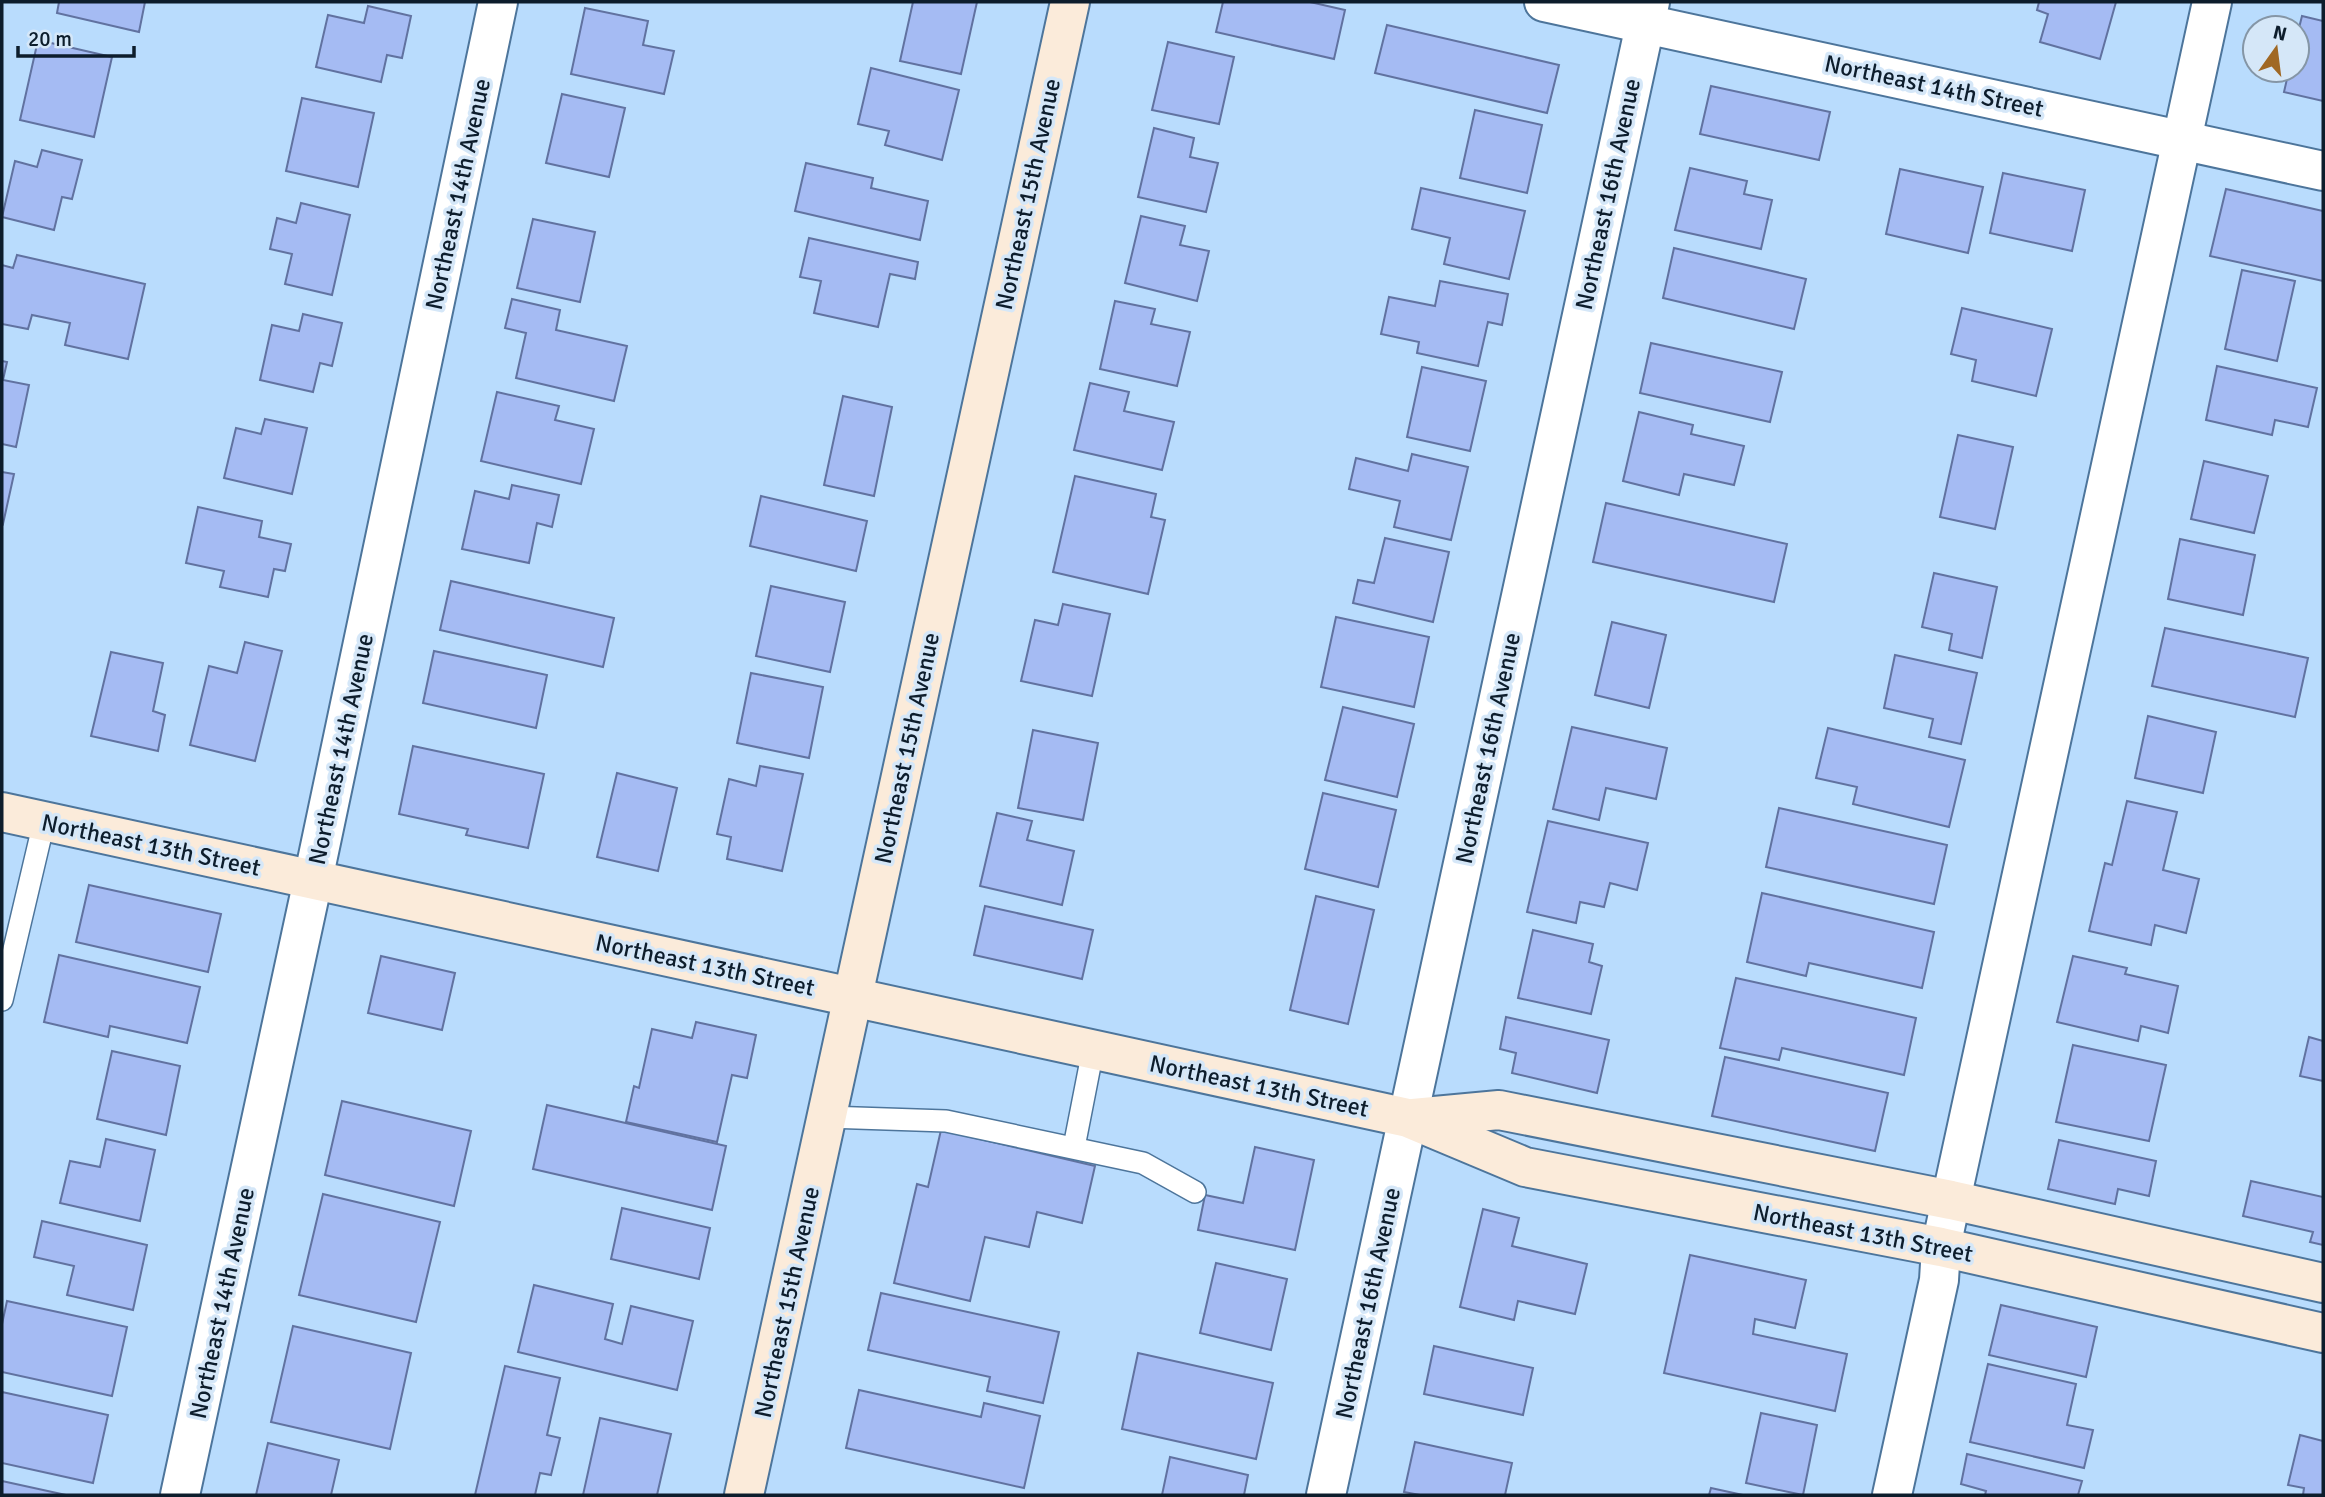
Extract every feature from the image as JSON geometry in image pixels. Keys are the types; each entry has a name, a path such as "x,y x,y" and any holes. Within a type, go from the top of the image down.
{"street":[{"name":"Northeast 14th Avenue","path":"180,1495 498,2"},
{"name":"Northeast 15th Avenue","path":"744,1495 1070,2"},
{"name":"Northeast 14th Street","path":"1544,2 1648,13 2323,171"},
{"path":"1892,1495 1939,1280 1941,1247 1951,1200 2212,2"},
{"name":"Northeast 16th Avenue","path":"1326,1495 1648,13"},
{"name":"Northeast 13th Street","path":"2,813 1408,1118 1525,1167 1941,1247 2323,1334"},
{"name":"Northeast 13th Street","path":"1408,1118 1499,1110 1951,1200 2323,1283"}],"lane":[{"path":"2,1000 44,822"},
{"path":"1074,1147 1093,1050"},
{"path":"827,1117 946,1121 1074,1147 1143,1163 1195,1192"}],"building":[{"path":"59,2 145,2 139,32 57,13"},
{"path":"913,2 977,2 961,74 900,61"},
{"path":"1223,2 1310,2 1345,10 1334,59 1216,32"},
{"path":"2039,2 2116,2 2100,59 2040,42 2048,14 2037,10"},
{"path":"368,6 411,16 402,58 387,55 381,82 316,67 328,15 364,23"},
{"path":"585,8 648,21 643,45 674,51 664,94 571,74"},
{"path":"2311,18 2323,21 2323,101 2284,92 2286,84 2311,84"},
{"path":"1387,25 1559,65 1547,113 1375,73"},
{"path":"38,40 112,57 94,137 20,120"},
{"path":"1168,42 1234,57 1219,124 1152,110"},
{"path":"871,68 959,90 942,160 885,145 889,131 858,124"},
{"path":"1711,86 1830,112 1819,160 1700,134"},
{"path":"562,94 625,108 609,177 546,163"},
{"path":"302,98 374,113 358,187 286,171"},
{"path":"1475,110 1542,125 1527,193 1460,178"},
{"path":"1154,128 1194,138 1190,157 1218,163 1206,212 1138,197"},
{"path":"42,150 82,160 72,199 62,197 54,230 2,217 15,161 37,167"},
{"path":"806,163 873,178 871,188 928,201 920,240 795,211"},
{"path":"1690,168 1747,181 1744,194 1772,200 1761,249 1675,230"},
{"path":"1900,169 1983,187 1968,253 1886,234"},
{"path":"2003,173 2085,190 2072,251 1990,233"},
{"path":"1421,188 1525,211 1509,279 1444,264 1450,238 1412,229"},
{"path":"2226,189 2323,211 2323,281 2210,256"},
{"path":"301,203 350,215 332,295 285,284 292,254 270,249 277,218 296,223"},
{"path":"1141,216 1185,226 1180,245 1209,251 1197,301 1125,283"},
{"path":"533,219 595,232 580,302 517,288"},
{"path":"809,238 918,262 915,279 890,274 878,327 814,313 821,281 800,277"},
{"path":"1674,248 1806,279 1794,329 1663,298"},
{"path":"17,255 145,284 128,359 65,345 70,323 32,315 28,329 2,324 2,265 13,268"},
{"path":"2242,270 2295,281 2277,361 2225,349"},
{"path":"1440,281 1508,294 1502,325 1488,322 1478,366 1417,353 1419,342 1381,334 1389,297 1435,306"},
{"path":"512,299 560,310 556,330 627,346 614,401 516,378 526,333 505,328"},
{"path":"1115,301 1155,309 1151,324 1190,332 1177,386 1100,369"},
{"path":"1962,308 2052,329 2036,396 1972,381 1976,360 1951,354"},
{"path":"303,314 342,323 332,366 320,363 313,392 260,380 272,325 299,331"},
{"path":"1651,343 1782,372 1770,422 1640,393"},
{"path":"2,361 7,362 3,380 29,385 16,447 2,444"},
{"path":"2217,366 2317,388 2308,427 2275,420 2272,435 2206,420"},
{"path":"1422,367 1486,381 1470,451 1407,437"},
{"path":"1090,383 1129,392 1124,411 1174,422 1162,470 1074,450"},
{"path":"497,392 559,406 555,420 594,429 581,484 481,461"},
{"path":"843,396 892,407 874,496 824,485"},
{"path":"1639,412 1693,425 1691,434 1744,446 1734,485 1684,474 1679,495 1623,481"},
{"path":"265,419 307,428 292,494 224,478 236,428 261,434"},
{"path":"1958,435 2013,447 1995,529 1940,517"},
{"path":"1412,454 1468,467 1451,540 1394,527 1400,501 1349,489 1356,458 1408,471"},
{"path":"2204,461 2268,476 2254,533 2191,519"},
{"path":"2,472 14,474 3,524 2,523"},
{"path":"1075,476 1156,494 1151,517 1165,520 1148,594 1053,572"},
{"path":"512,485 559,495 552,527 537,523 529,563 462,549 475,491 509,499"},
{"path":"761,496 867,521 856,571 750,546"},
{"path":"1606,503 1787,544 1774,602 1593,562"},
{"path":"198,507 262,521 259,537 291,544 285,571 274,569 268,597 220,587 224,571 186,563"},
{"path":"1385,538 1449,552 1433,622 1353,603 1358,580 1374,583"},
{"path":"2180,539 2255,555 2243,615 2168,599"},
{"path":"1934,573 1997,587 1982,658 1949,650 1952,634 1922,627"},
{"path":"451,581 614,618 603,667 440,630"},
{"path":"771,586 845,602 830,672 756,656"},
{"path":"1063,604 1110,614 1092,696 1021,681 1035,620 1058,625"},
{"path":"1336,617 1429,637 1414,707 1321,687"},
{"path":"1612,622 1666,635 1649,708 1595,695"},
{"path":"2165,628 2308,658 2295,717 2152,686"},
{"path":"245,642 282,651 255,761 190,745 209,666 237,673"},
{"path":"434,651 547,675 536,728 423,703"},
{"path":"111,652 163,663 153,711 165,715 158,751 91,736"},
{"path":"1895,655 1977,673 1961,744 1929,737 1933,719 1884,708"},
{"path":"751,673 823,687 809,758 737,743"},
{"path":"1343,707 1414,724 1397,797 1325,780"},
{"path":"2148,716 2216,732 2203,793 2135,778"},
{"path":"1572,727 1667,748 1656,799 1606,788 1599,820 1553,809"},
{"path":"1828,728 1965,760 1949,827 1853,804 1857,787 1816,778"},
{"path":"1033,730 1098,743 1083,820 1018,808"},
{"path":"413,746 544,774 528,848 466,835 468,829 399,814"},
{"path":"760,766 803,774 782,871 727,859 731,837 717,834 729,779 756,786"},
{"path":"617,773 677,788 658,871 597,857"},
{"path":"1323,793 1396,810 1378,887 1305,869"},
{"path":"2127,801 2177,812 2163,870 2199,879 2186,933 2155,925 2151,945 2089,931 2105,863 2112,865"},
{"path":"1779,808 1947,845 1934,904 1766,867"},
{"path":"997,813 1032,821 1027,840 1074,851 1062,905 980,886"},
{"path":"1548,821 1648,843 1637,890 1610,883 1604,907 1580,902 1576,923 1527,912"},
{"path":"89,885 221,914 208,972 76,942"},
{"path":"1762,893 1934,932 1922,988 1809,963 1806,976 1747,962"},
{"path":"1316,896 1374,910 1348,1024 1290,1010"},
{"path":"985,906 1093,930 1082,979 974,955"},
{"path":"1533,930 1593,944 1589,962 1602,966 1591,1014 1518,998"},
{"path":"59,955 200,987 187,1043 110,1026 108,1037 44,1022"},
{"path":"381,956 455,973 442,1030 368,1013"},
{"path":"2073,956 2127,968 2125,974 2178,986 2168,1033 2141,1026 2138,1041 2057,1022"},
{"path":"1736,978 1916,1018 1904,1075 1782,1048 1779,1060 1720,1048"},
{"path":"1506,1017 1609,1040 1597,1093 1512,1073 1516,1053 1500,1049"},
{"path":"696,1022 756,1035 747,1078 732,1075 717,1142 626,1122 634,1086 639,1088 652,1029 692,1038"},
{"path":"2309,1037 2323,1041 2323,1081 2300,1076"},
{"path":"2073,1045 2166,1065 2149,1141 2056,1122"},
{"path":"112,1051 180,1066 166,1135 97,1119"},
{"path":"1725,1057 1888,1093 1875,1151 1712,1116"},
{"path":"342,1101 471,1131 454,1206 325,1175"},
{"path":"547,1105 726,1146 712,1210 533,1169"},
{"path":"941,1130 1095,1166 1082,1223 1037,1212 1029,1247 985,1237 970,1301 894,1283 917,1184 928,1187"},
{"path":"106,1139 155,1150 140,1221 60,1203 70,1161 100,1167"},
{"path":"2059,1140 2156,1161 2149,1196 2118,1189 2115,1204 2048,1189"},
{"path":"1255,1147 1314,1160 1295,1250 1198,1230 1205,1195 1243,1203"},
{"path":"2251,1181 2323,1197 2323,1245 2310,1242 2313,1232 2243,1216"},
{"path":"323,1194 440,1222 416,1322 299,1295"},
{"path":"622,1208 710,1228 699,1279 611,1259"},
{"path":"1483,1209 1519,1218 1512,1246 1587,1264 1575,1314 1518,1301 1514,1320 1460,1307"},
{"path":"42,1221 147,1245 133,1310 67,1295 74,1266 34,1257"},
{"path":"1690,1255 1806,1280 1795,1328 1755,1319 1753,1334 1847,1354 1835,1411 1664,1373"},
{"path":"1216,1263 1287,1279 1271,1350 1200,1333"},
{"path":"534,1285 613,1304 605,1339 622,1344 631,1306 693,1321 677,1390 518,1352"},
{"path":"881,1293 1059,1332 1043,1403 987,1391 990,1377 868,1350"},
{"path":"7,1301 127,1327 112,1396 2,1372 2,1324"},
{"path":"2001,1305 2097,1327 2086,1377 1989,1355"},
{"path":"293,1326 411,1353 390,1449 271,1422"},
{"path":"1434,1346 1533,1368 1523,1415 1424,1394"},
{"path":"1138,1353 1273,1383 1256,1459 1122,1429"},
{"path":"1988,1364 2076,1384 2067,1425 2093,1430 2084,1468 1970,1442"},
{"path":"505,1366 560,1378 547,1435 560,1438 551,1475 540,1473 535,1495 475,1495"},
{"path":"859,1390 981,1417 984,1403 1040,1416 1024,1488 846,1448"},
{"path":"2,1392 108,1415 93,1483 2,1463"},
{"path":"1761,1413 1817,1425 1803,1495 1746,1483"},
{"path":"600,1418 671,1434 657,1495 583,1495"},
{"path":"2300,1435 2323,1441 2323,1495 2303,1495 2304,1488 2288,1485"},
{"path":"1415,1442 1512,1463 1505,1495 1420,1495 1404,1492"},
{"path":"268,1443 339,1460 331,1495 256,1495"},
{"path":"1967,1454 2082,1481 2078,1495 1985,1495 1986,1491 1961,1484"},
{"path":"1170,1457 1248,1475 1244,1495 1162,1495"},
{"path":"2,1481 66,1495 2,1495"},
{"path":"1711,1488 1743,1495 1709,1495"}]}
